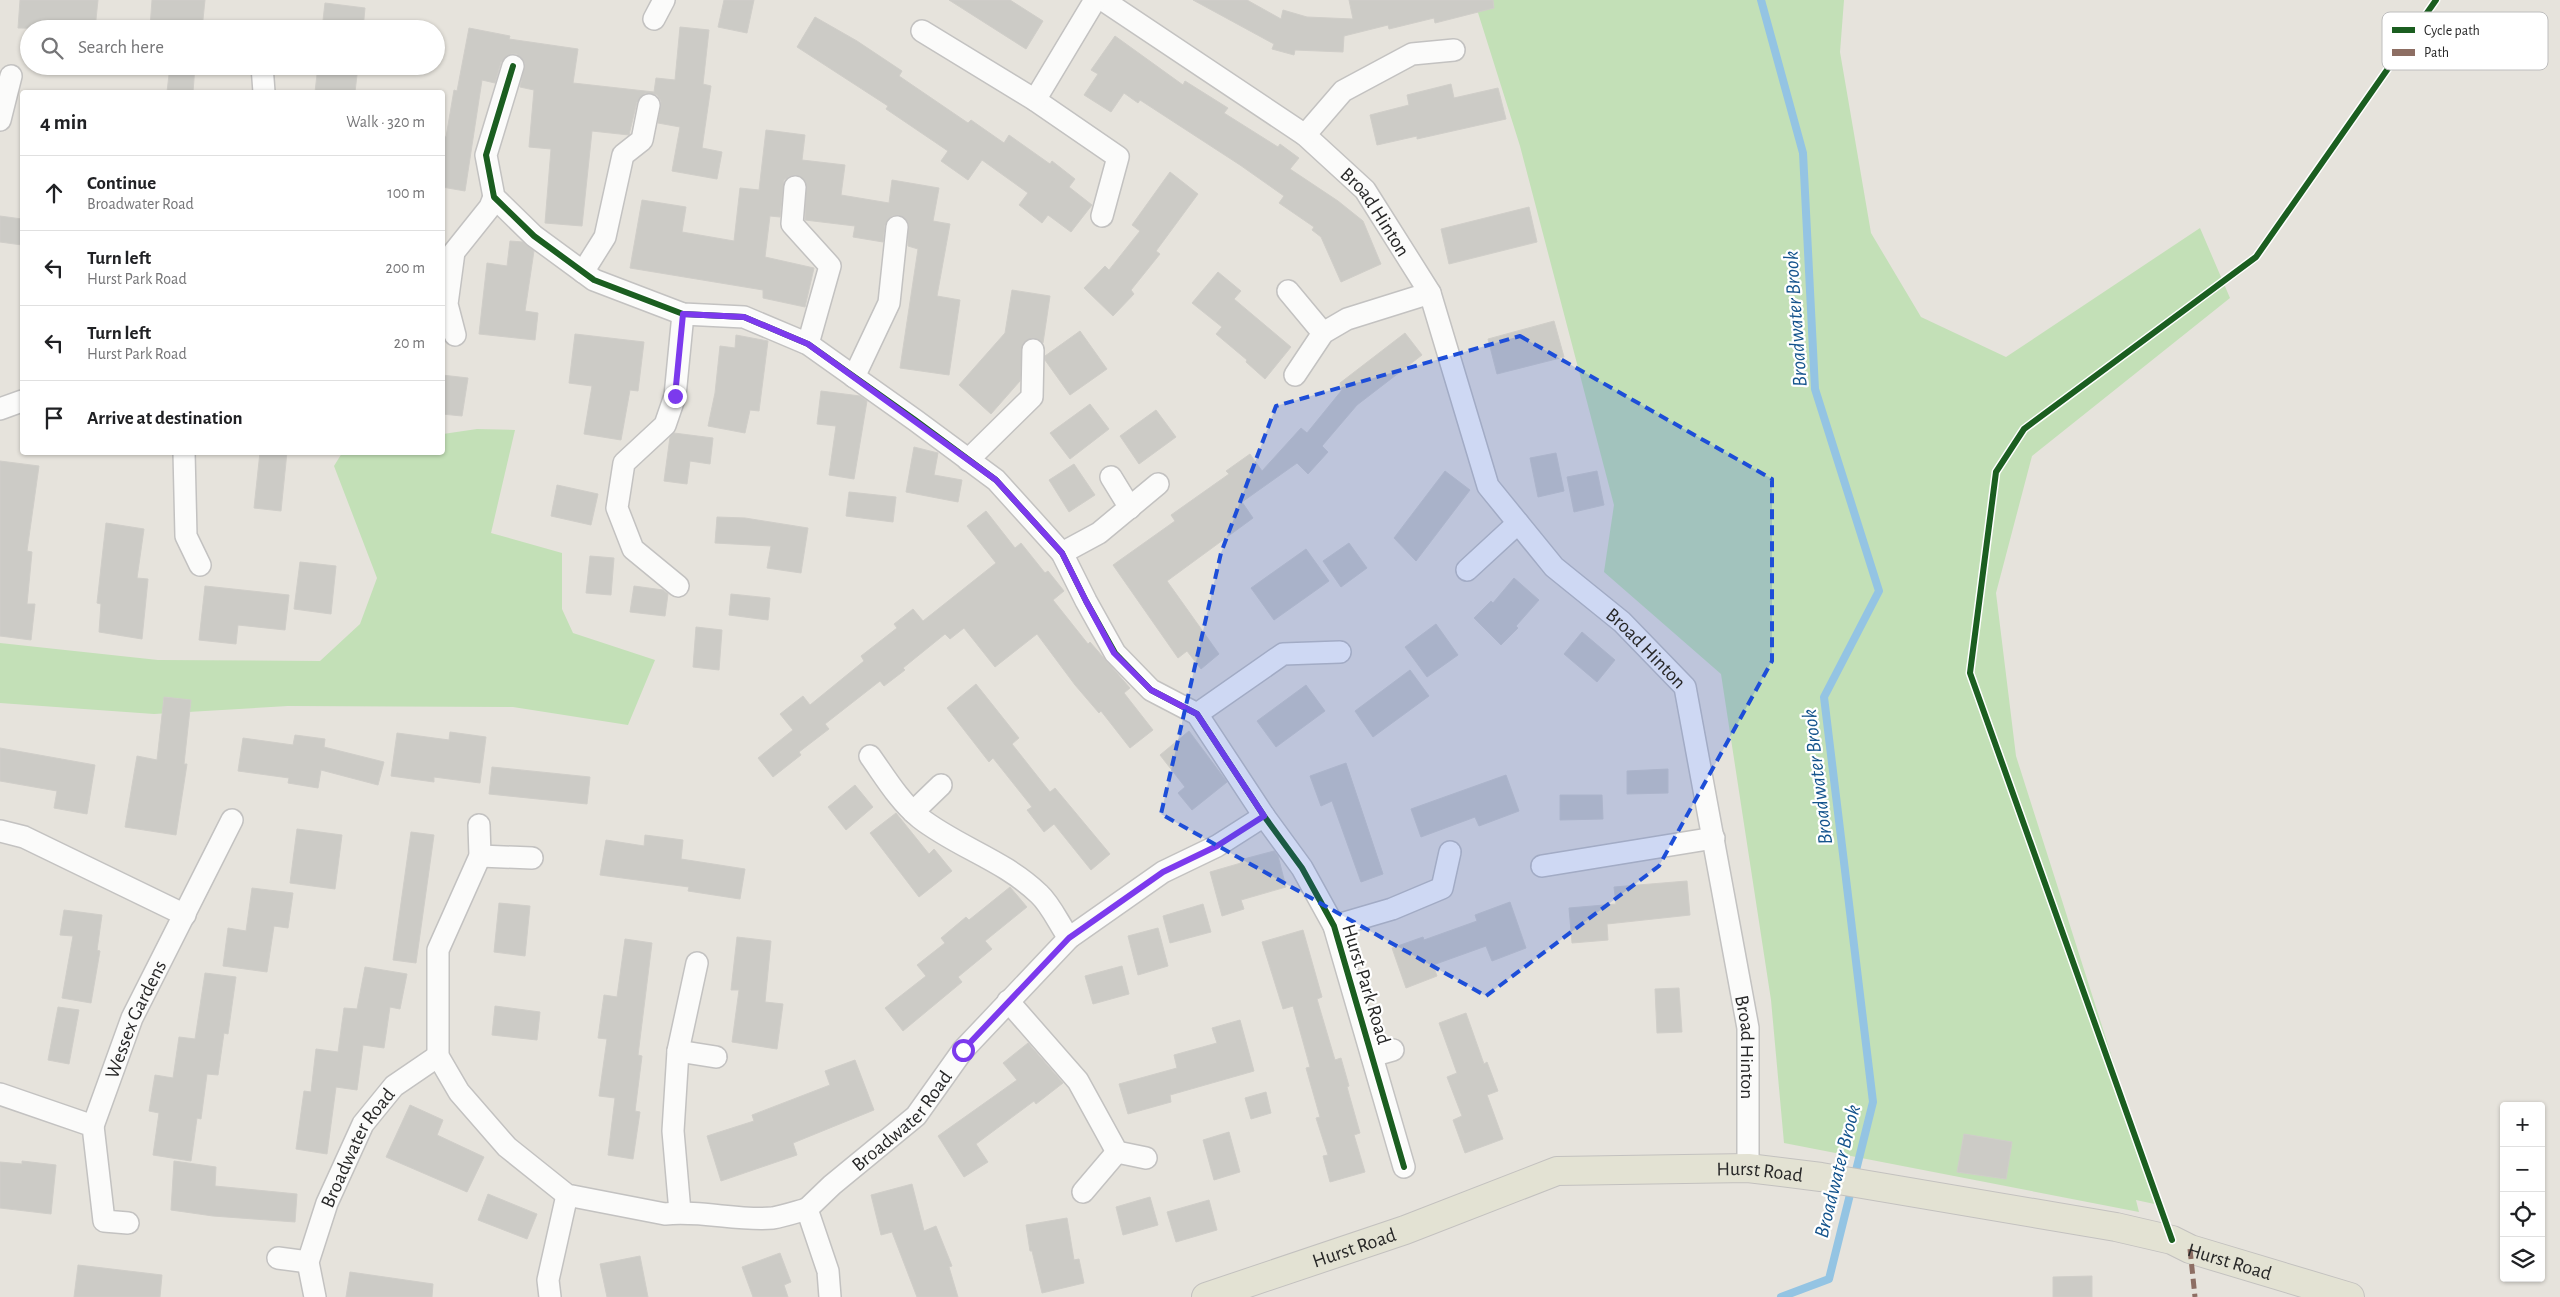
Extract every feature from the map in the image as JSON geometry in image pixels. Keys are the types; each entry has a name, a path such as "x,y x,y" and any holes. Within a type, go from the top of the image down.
{"main road":[{"name":"Hurst Road","path":"1206,1297 1405,1230 1557,1171 1748,1168 1821,1177 2116,1227 2172,1240 2190,1249 2350,1297"}],"street":[{"path":"654,19 664,0"},
{"path":"1035,100 1095,0"},
{"name":"Broad Hinton","path":"1104,0 1305,136 1365,190 1430,293 1488,486 1554,567 1622,622 1685,687 1748,1028 1748,1168"},
{"path":"922,31 1035,100 1118,157 1102,216"},
{"path":"1305,136 1343,91 1412,54 1454,50"},
{"path":"455,335 447,304 454,252 490,207 494,197 486,154 513,66"},
{"path":"263,75 264,90"},
{"path":"0,120 11,76"},
{"path":"583,272 606,237 623,155 642,140 649,105"},
{"path":"795,187 792,224 830,266 808,344"},
{"name":"Hurst Park Road","path":"494,197 534,236 594,280 683,314 744,317 808,344 996,480 1062,553 1114,653 1151,690 1197,714 1264,816 1302,868 1334,926 1404,1167"},
{"path":"854,377 889,303 897,227"},
{"path":"1288,291 1324,333"},
{"path":"1295,375 1324,333 1347,319 1430,293"},
{"path":"678,586 633,549 617,508 624,463 666,425 675,396 683,314"},
{"path":"968,460 1032,397 1033,350"},
{"path":"0,409 20,402"},
{"path":"184,455 186,536 200,565"},
{"path":"1111,477 1130,508"},
{"path":"1062,553 1099,532 1158,484"},
{"path":"1467,570 1518,523"},
{"path":"1197,714 1283,654 1340,652"},
{"path":"870,756 913,812 955,840 994,859 1040,895 1069,938"},
{"path":"913,812 941,784"},
{"name":"Broadwater Road","path":"315,1297 308,1262 327,1202 363,1124 394,1086 438,1056 459,1092 507,1147 567,1195 665,1214 680,1212 740,1218 774,1218 807,1209 832,1184 916,1116 963,1050 1069,938 1163,872 1217,846 1264,816"},
{"name":"Wessex Gardens","path":"128,1223 104,1221 94,1126 132,1018 232,820"},
{"path":"438,1056 438,950 480,856 479,825"},
{"path":"0,831 24,837 185,914"},
{"path":"1542,866 1714,838"},
{"name":"Hurst Park Road","path":"1334,926 1392,909 1442,888 1450,852"},
{"path":"480,856 532,858"},
{"path":"680,1212 673,1131 678,1051 697,963"},
{"path":"1008,1001 1078,1081 1117,1152 1146,1158"},
{"name":"Hurst Park Road","path":"1372,1056 1393,1050"},
{"path":"678,1051 716,1057"},
{"path":"1,1096 94,1126"},
{"path":"1083,1192 1117,1152"},
{"path":"550,1297 548,1280 567,1195"},
{"path":"807,1209 828,1271 830,1297"},
{"path":"278,1258 308,1262"}],"highlighted area":[{"path":"1520,336 1772,479 1772,661 1659,866 1486,996 1161,814 1221,553 1276,406"}],"green space":[{"path":"1474,0 1844,0 1840,52 1871,233 1921,317 2006,357 2200,228 2230,298 2032,456 1996,593 2016,756 2159,1205 2136,1200 2139,1212 1784,1143 1771,1000 1721,674 1604,572 1614,505 1520,146"},
{"path":"477,429 515,430 491,533 562,553 562,609 573,633 655,660 628,725 513,707 288,706 154,714 0,703 0,643 158,660 320,661 360,624 377,578 334,466 341,455 445,455 445,434"}],"building":[{"path":"20,0 98,0 96,20 20,20 20,28 18,28"},
{"path":"152,0 205,0 203,20 151,20"},
{"path":"724,0 754,0 747,33 718,27"},
{"path":"949,0 1010,0 1043,21 1026,49"},
{"path":"1193,0 1247,0 1281,19 1283,10 1307,17 1353,19 1349,0 1493,0 1494,8 1435,23 1434,18 1389,29 1388,25 1344,36 1343,52 1295,50 1294,55 1272,49 1274,44"},
{"path":"325,3 365,8 364,20 323,20"},
{"path":"815,17 857,41 902,71 899,76 968,123 971,120 1004,143 1009,135 1050,164 1052,161 1075,179 1069,187 1092,205 1071,232 1048,215 1042,223 1019,205 1028,193 982,160 968,180 941,161 948,151 886,109 888,106 797,47"},
{"path":"680,27 709,30 703,84 711,86 702,148 722,152 717,179 672,171 680,127 658,123 661,101 657,95 645,93 637,102 629,135 592,131 582,226 545,223 551,149 529,147 534,90 520,87 525,63 517,54 511,54 501,62 495,83 482,80 465,191 445,188 445,137 454,90 457,91 469,28 510,36 509,39 578,49 573,83 654,92 656,78 675,80"},
{"path":"1115,36 1183,85 1185,81 1228,108 1224,113 1278,147 1280,144 1299,158 1290,169 1338,201 1363,221 1381,264 1341,282 1321,237 1312,230 1314,227 1279,203 1284,196 1140,100 1138,103 1124,93 1111,112 1084,95 1098,74 1091,70"},
{"path":"169,75 194,75 193,90 167,90"},
{"path":"317,75 357,75 355,90 315,90"},
{"path":"1451,84 1454,98 1498,88 1506,119 1417,139 1417,136 1377,145 1370,115 1409,105 1407,95"},
{"path":"766,130 805,135 802,160 845,165 841,195 889,203 892,180 939,188 933,221 950,224 937,296 960,300 949,375 900,368 918,249 908,246 908,222 899,215 892,216 885,225 883,242 853,237 855,226 805,220 806,182 796,175 784,180 780,217 770,216 765,257 814,268 805,307 763,298 763,290 630,268 642,200 686,207 682,232 734,241 740,188 759,190"},
{"path":"1170,172 1198,194 1156,251 1160,254 1131,290 1134,294 1113,316 1084,288 1105,266 1109,270 1140,231 1132,225"},
{"path":"1529,207 1537,242 1449,264 1441,229"},
{"path":"0,216 20,219 20,245 0,242"},
{"path":"510,241 523,242 534,251 525,311 538,313 535,340 479,334 487,263 507,266"},
{"path":"1218,272 1241,291 1234,299 1291,347 1265,379 1246,362 1247,360 1216,334 1222,327 1192,303"},
{"path":"1012,290 1050,296 1043,343 1033,338 1023,343 1020,381 991,414 959,385 1005,333"},
{"path":"1554,321 1564,357 1497,374 1488,339"},
{"path":"1080,331 1107,369 1070,395 1045,360 1045,356"},
{"path":"1405,333 1422,355 1357,405 1322,446 1328,452 1308,474 1297,463 1242,502 1253,518 1167,581 1219,654 1201,669 1187,651 1178,658 1113,565 1175,521 1171,515 1229,474 1226,471 1250,454 1262,471 1301,428 1307,433 1342,390 1340,383"},
{"path":"575,334 644,342 638,391 630,390 621,440 584,434 592,386 569,383"},
{"path":"736,335 768,341 759,411 750,410 745,433 708,426 715,393 720,346 735,348"},
{"path":"445,375 468,378 462,416 445,414"},
{"path":"821,391 860,396 867,401 854,479 829,475 836,426 817,424"},
{"path":"1090,404 1109,429 1070,459 1050,433"},
{"path":"1156,410 1176,437 1139,464 1120,436"},
{"path":"674,433 713,438 710,464 690,461 687,484 664,481 670,437"},
{"path":"914,447 938,453 934,475 962,480 958,502 906,492"},
{"path":"1556,453 1564,491 1538,497 1530,458"},
{"path":"260,455 287,455 281,511 254,508"},
{"path":"0,461 39,466 27,551 32,552 27,604 35,604 31,640 0,636"},
{"path":"1074,464 1095,495 1069,512 1049,480"},
{"path":"1445,471 1470,490 1416,561 1394,538"},
{"path":"1597,471 1604,505 1574,512 1567,477"},
{"path":"557,485 598,494 591,525 551,516"},
{"path":"849,492 896,497 893,522 846,516"},
{"path":"986,511 1015,548 1021,543 1045,573 1048,571 1064,591 1053,600 1088,644 1090,642 1130,688 1124,693 1153,730 1130,748 1101,711 1099,713 1075,685 1037,634 995,667 964,628 950,639 945,634 884,686 880,681 825,724 829,729 799,752 801,755 773,777 758,758 793,730 780,714 803,696 810,705 864,661 861,656 897,628 894,624 913,609 923,621 996,563 967,526"},
{"path":"717,517 745,518 808,528 801,573 767,568 771,546 715,543"},
{"path":"106,523 144,529 137,578 148,579 142,639 99,632 101,604 97,603"},
{"path":"1349,543 1367,568 1341,587 1323,561"},
{"path":"1306,549 1329,581 1274,620 1251,588"},
{"path":"590,556 614,558 611,595 586,593"},
{"path":"300,562 336,566 331,614 294,609"},
{"path":"1514,578 1539,600 1516,626 1518,628 1501,645 1474,618 1491,601 1493,603"},
{"path":"205,586 289,595 285,630 238,625 236,644 199,640"},
{"path":"634,586 663,590 668,594 665,616 630,612"},
{"path":"731,594 770,598 768,620 729,615"},
{"path":"1436,624 1458,655 1427,677 1405,647"},
{"path":"696,627 722,630 719,670 693,667"},
{"path":"1582,632 1615,660 1597,682 1564,654"},
{"path":"1410,670 1429,696 1373,737 1355,711"},
{"path":"976,684 1019,738 1012,744 1050,792 1055,788 1110,854 1091,870 1054,824 1044,832 1027,810 1032,807 993,758 989,762 947,708"},
{"path":"1306,685 1325,711 1276,747 1257,721"},
{"path":"164,697 191,700 184,764 187,764 176,835 125,827 137,756 157,760"},
{"path":"1189,731 1227,782 1192,810 1178,793 1185,787 1160,755"},
{"path":"450,732 486,737 480,783 434,777 434,782 391,776 397,733 449,740"},
{"path":"295,735 325,739 324,747 384,762 378,785 321,770 318,788 288,783 289,778 238,771 243,738 293,745"},
{"path":"0,748 95,765 87,814 54,808 57,791 0,781"},
{"path":"1346,763 1383,874 1361,882 1332,801 1321,806 1310,776"},
{"path":"492,767 590,777 587,804 489,794"},
{"path":"1668,769 1668,793 1627,794 1627,771"},
{"path":"1506,775 1519,811 1479,826 1475,817 1421,837 1411,809"},
{"path":"855,785 873,807 846,830 828,807"},
{"path":"1560,795 1602,795 1603,819 1560,820"},
{"path":"896,813 929,854 934,849 952,871 919,897 870,833"},
{"path":"297,829 342,835 335,889 290,883"},
{"path":"411,832 434,835 416,963 393,960"},
{"path":"645,835 683,840 681,859 745,869 740,899 688,891 689,887 600,875 606,840 644,846"},
{"path":"1274,851 1278,856 1286,887 1241,900 1244,909 1222,916 1210,872 1241,863 1240,860"},
{"path":"1687,881 1690,915 1607,924 1608,940 1572,943 1569,908 1616,904 1614,887"},
{"path":"1010,887 1027,907 985,941 992,949 958,977 962,982 903,1031 885,1008 926,976 917,965 945,943 941,938 966,917 969,920"},
{"path":"252,888 293,893 288,928 274,926 267,972 223,966 228,928 246,931"},
{"path":"1510,902 1526,948 1492,961 1486,946 1433,965 1437,976 1406,988 1392,948 1423,937 1424,940 1477,921 1475,915"},
{"path":"499,903 530,906 525,956 494,952"},
{"path":"1203,904 1211,932 1170,943 1163,916"},
{"path":"64,910 102,915 97,950 100,951 91,1003 62,998 73,936 60,935"},
{"path":"1158,928 1168,966 1138,975 1128,936"},
{"path":"1303,930 1322,997 1317,999 1335,1060 1341,1058 1349,1086 1347,1087 1360,1133 1354,1135 1365,1172 1330,1182 1323,1156 1328,1155 1316,1118 1320,1117 1306,1068 1310,1067 1293,1006 1283,1009 1262,942"},
{"path":"737,937 771,941 765,1002 783,1004 777,1049 732,1042 739,990 731,990"},
{"path":"625,939 652,943 638,1055 642,1056 635,1111 640,1112 633,1159 608,1155 615,1098 599,1096 607,1039 598,1038 604,995 617,997"},
{"path":"1122,966 1129,994 1093,1004 1085,976"},
{"path":"365,967 407,974 400,1009 390,1007 384,1048 363,1045 357,1090 336,1087 327,1154 296,1149 304,1091 311,1092 316,1049 338,1052 344,1008 357,1009"},
{"path":"205,973 236,977 228,1034 224,1033 218,1075 207,1074 201,1119 197,1118 191,1161 153,1155 159,1113 149,1111 155,1075 173,1078 179,1037 195,1039"},
{"path":"1679,988 1682,1032 1657,1033 1655,989"},
{"path":"495,1006 540,1012 537,1040 492,1035"},
{"path":"58,1007 79,1010 69,1064 48,1060"},
{"path":"1466,1013 1484,1064 1487,1062 1498,1091 1487,1095 1503,1139 1465,1153 1453,1120 1462,1116 1447,1077 1457,1073 1439,1023"},
{"path":"1240,1020 1254,1071 1170,1095 1171,1102 1128,1114 1119,1084 1177,1068 1174,1055 1217,1043 1212,1028"},
{"path":"1028,1043 1063,1083 1036,1104 1034,1101 976,1144 988,1162 964,1177 938,1136 1017,1080 1003,1063"},
{"path":"855,1060 874,1110 793,1143 797,1155 721,1181 707,1136 754,1121 752,1115 830,1085 825,1071"},
{"path":"1266,1092 1271,1113 1251,1119 1245,1098"},
{"path":"410,1105 443,1120 437,1135 484,1157 467,1192 386,1157"},
{"path":"1229,1132 1240,1172 1214,1180 1203,1140"},
{"path":"1964,1134 2012,1142 2006,1179 1957,1172"},
{"path":"22,1161 56,1165 51,1214 0,1208 0,1162 22,1164"},
{"path":"174,1161 216,1167 215,1186 297,1194 295,1222 213,1216 171,1210"},
{"path":"912,1184 924,1231 936,1226 952,1266 949,1267 958,1297 917,1297 892,1232 881,1235 871,1195"},
{"path":"488,1194 537,1214 527,1239 478,1220"},
{"path":"1150,1197 1158,1225 1123,1235 1116,1207"},
{"path":"1209,1200 1217,1230 1176,1242 1167,1212"},
{"path":"1067,1218 1074,1260 1079,1259 1084,1283 1042,1293 1032,1251 1030,1251 1026,1225"},
{"path":"780,1253 791,1282 784,1285 788,1297 753,1297 742,1267"},
{"path":"640,1256 648,1297 607,1297 600,1264"},
{"path":"78,1265 162,1275 160,1297 74,1297"},
{"path":"350,1272 433,1284 432,1297 346,1297"},
{"path":"2092,1276 2092,1297 2053,1297 2053,1277"}],"waterway":[{"name":"Broadwater Brook","path":"1761,0 1803,153 1815,389 1879,591 1824,697 1873,1102 1829,1279 1781,1297"}],"marked path":[{"path":"2190,1249 2195,1297"}],"cycle path":[{"path":"2428,12 2436,0"},
{"path":"513,66 486,155 494,197 534,236 594,280 683,314 744,317 808,344 915,420 996,480 1062,553 1115,653 1151,690 1197,714 1264,816 1302,868 1334,926 1404,1167"},
{"path":"2172,1240 1970,673 1996,472 2024,429 2256,257 2387,70"}],"route":[{"path":"675,396 683,314 744,317 808,344 915,420 996,480 1062,553 1114,653 1151,690 1197,714 1264,816 1217,846 1163,872 1069,938 963,1050"}]}
